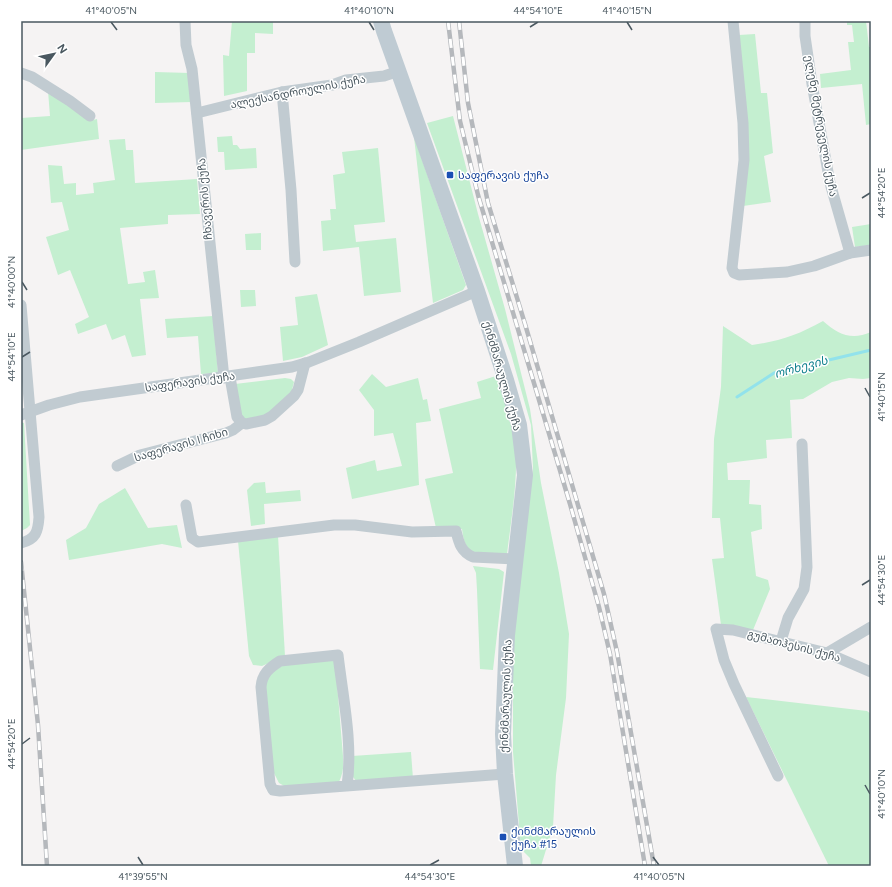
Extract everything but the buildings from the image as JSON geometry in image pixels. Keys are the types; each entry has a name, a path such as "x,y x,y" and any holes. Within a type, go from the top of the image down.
{"main road":[{"name":"ქინძმარაულის ქუჩა","path":"381,21 477,291 506,380 519,426 524,475 507,635 503,734 505,774 515,866"}],"street":[{"name":"ჩხავერის ქუჩა","path":"185,21 186,45 192,69 227,377"},
{"path":"733,21 743,123 744,160 732,268 734,273 739,275 787,272 814,266 850,253 871,250"},
{"name":"ელენე მეტრეველის ქუჩა","path":"805,21 805,36 812,84 830,183 850,253"},
{"name":"ალექსანდროულის ქუჩა","path":"196,113 282,92 332,85 346,80 384,76 399,71"},
{"path":"21,73 32,77 70,101 90,116"},
{"path":"282,92 291,190 295,262"},
{"name":"საფერავის ქუჩა","path":"26,413 80,397 277,370 305,363 477,291"},
{"path":"21,304 26,413 39,517 38,526 33,537 29,541 21,543"},
{"path":"242,424 265,420 272,416 294,396 298,390 305,363"},
{"name":"საფერავის I ჩიხი","path":"117,466 140,454 226,433 242,424 237,417 227,377"},
{"path":"781,641 788,618 804,589 807,567 802,444"},
{"path":"186,505 192,538 198,542 334,525 355,525 412,532 456,531 460,546 468,555 473,557 516,559"},
{"path":"827,653 871,627"},
{"name":"გუმათჰესის ქუჩა","path":"778,776 734,684 724,660 716,629 733,630 827,653 871,672"},
{"path":"347,786 349,749 338,656 280,661 265,673 261,687 270,784 273,790 280,791 347,786 505,774"}],"green space":[{"path":"232,21 273,21 273,34 255,33 255,53 247,53 247,91 224,96 223,55 229,56"},
{"path":"847,21 866,21 869,47 871,47 871,124 866,125 862,84 821,88 820,74 851,70 848,42 854,42 852,25 847,25"},
{"path":"755,34 761,93 767,93 773,153 764,156 771,202 743,206 739,35"},
{"path":"155,72 190,73 192,102 155,103"},
{"path":"48,91 93,120 97,119 99,139 21,150 21,118 50,116"},
{"path":"453,116 478,214 505,309 530,409 541,483 559,573 569,634 566,698 556,775 553,827 541,866 531,866 530,858 521,849 513,752 513,643 526,510 533,469 531,425 511,354 427,123"},
{"path":"232,136 233,145 237,145 240,149 256,148 257,168 225,170 224,152 218,152 217,137"},
{"path":"414,137 466,285 463,290 433,303"},
{"path":"125,139 126,150 133,150 135,183 197,179 200,214 168,215 168,224 120,228 128,284 145,282 143,272 155,270 159,298 140,299 146,355 132,357 125,335 112,340 106,324 78,334 75,324 89,317 70,270 58,275 46,237 69,230 62,202 51,203 48,165 62,166 64,184 76,183 76,195 94,193 93,183 115,180 109,140"},
{"path":"378,148 385,222 354,225 356,242 396,238 401,292 364,296 359,247 323,251 321,221 331,220 330,209 336,209 333,175 345,173 342,152"},
{"path":"871,224 871,245 855,247 852,227"},
{"path":"261,233 261,250 246,250 245,234"},
{"path":"240,290 255,290 256,306 241,307"},
{"path":"317,294 328,345 302,357 283,361 280,327 298,325 295,297"},
{"path":"213,316 218,373 201,374 198,336 167,338 165,319"},
{"path":"823,321 845,335 857,336 871,332 871,378 849,378 832,382 803,399 790,400 792,438 766,440 767,458 727,463 728,480 750,480 749,504 761,505 762,529 751,532 756,576 768,580 770,589 753,630 721,625 712,559 724,558 720,518 712,518 714,439 721,387 723,326 752,345 789,337"},
{"path":"372,374 386,387 418,378 423,400 427,399 431,421 416,423 419,485 352,499 346,468 375,460 377,471 402,466 393,433 374,436 374,410 359,390"},
{"path":"499,375 515,443 515,491 507,554 482,554 473,552 466,546 462,529 436,528 425,479 453,473 439,409 481,398 477,382"},
{"path":"285,378 291,379 294,382 291,394 267,415 249,422 241,418 235,384"},
{"path":"21,422 24,423 30,525 21,531"},
{"path":"265,482 266,493 300,490 301,501 264,504 265,524 251,526 247,490 254,483"},
{"path":"125,488 148,528 177,525 182,548 162,544 69,560 66,540 86,528 99,504"},
{"path":"278,536 285,656 262,666 253,665 249,656 238,541"},
{"path":"473,566 499,569 504,572 493,670 480,669 476,573"},
{"path":"335,659 343,760 343,769 339,782 286,787 279,783 272,769 264,686 267,677 281,665"},
{"path":"746,697 867,711 871,714 871,866 829,866"},
{"path":"411,752 413,779 357,782 353,777 352,756"}],"waterway":[{"name":"ორხევის","path":"737,397 774,373 871,350"}],"railway":[{"path":"448,21 460,121 478,195 570,504 599,607 610,654 645,866"},
{"path":"459,21 468,103 488,203 604,594 617,652 654,866"},
{"path":"21,562 38,725 47,866"}],"place":[{"name":"საფერავის ქუჩა","path":"450,175"},
{"name":"ქინძმარაულის ქუჩა #15","path":"503,837"}]}
